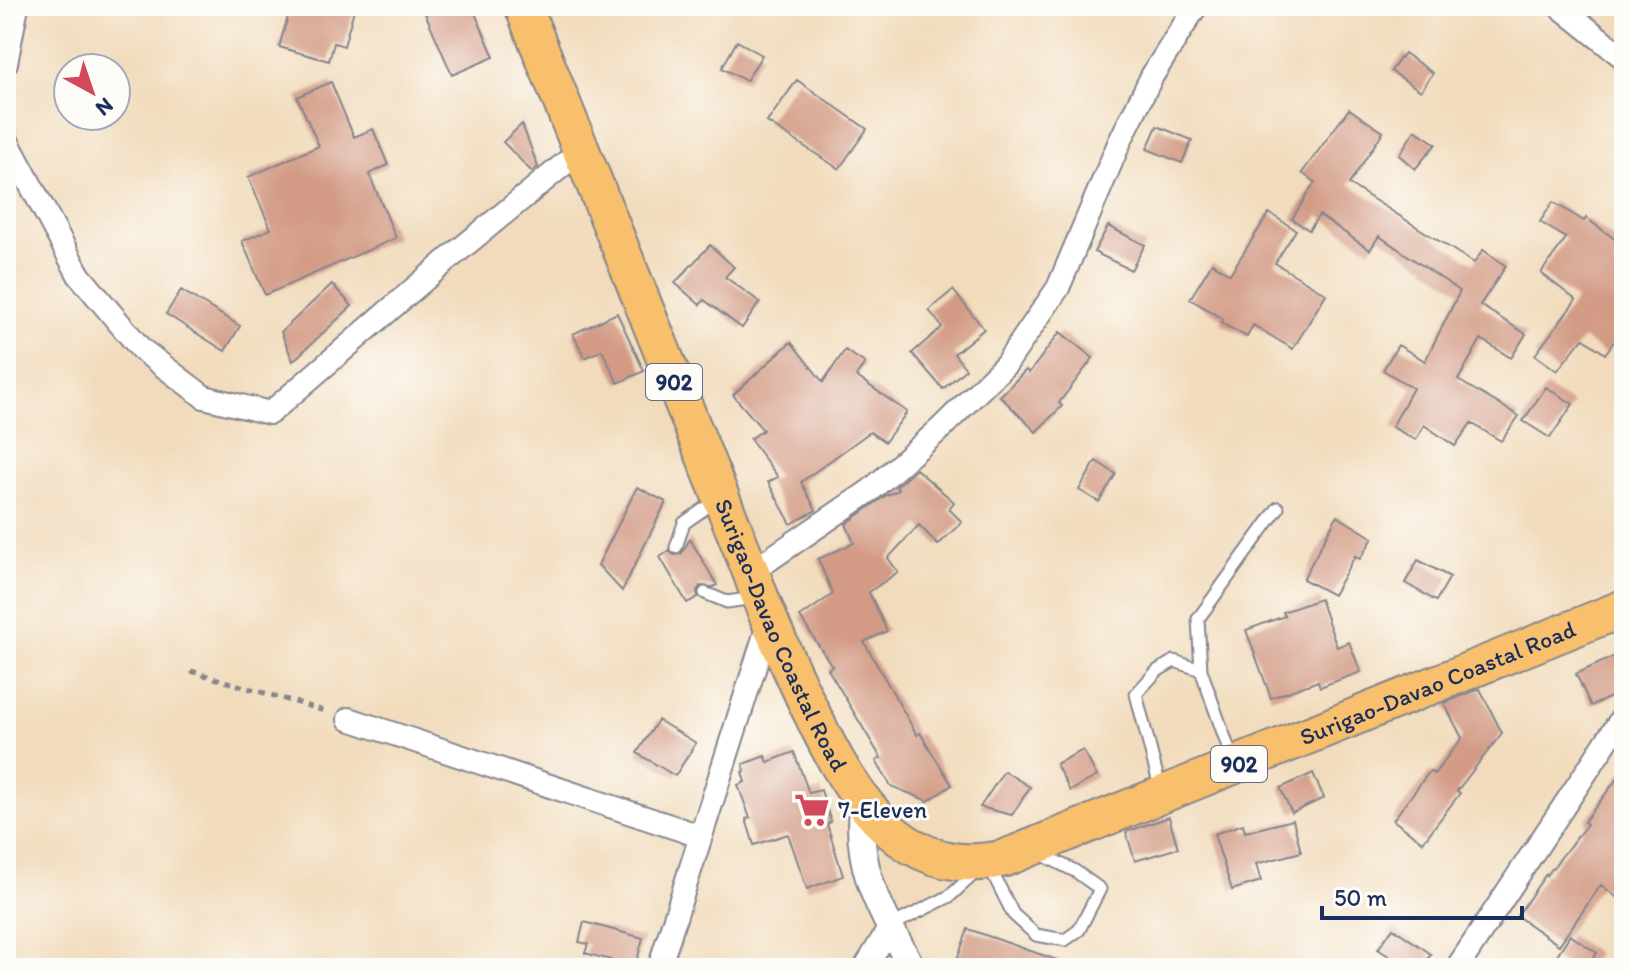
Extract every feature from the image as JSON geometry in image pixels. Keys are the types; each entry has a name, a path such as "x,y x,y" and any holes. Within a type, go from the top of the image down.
{"highway":[{"name":"Surigao-Davao Coastal Road","path":"529,12 580,151 760,597 831,755 863,801 889,831 906,844 948,860 968,863 987,862 1030,849 1624,608"}],"street":[{"path":"6,63 17,6"},
{"path":"659,968 700,836 760,597 1006,364 1058,288 1120,141 1152,76 1196,6"},
{"path":"1559,6 1624,58"},
{"path":"6,139 79,275 141,349 204,397 270,413 452,256 580,151"},
{"path":"1457,968 1624,715"},
{"path":"349,719 700,836"},
{"path":"863,801 860,846 866,875 912,968"},
{"path":"865,968 890,927"}],"lane":[{"path":"676,547 684,523 721,498"},
{"path":"1235,766 1201,670 1198,619 1278,508"},
{"path":"705,593 727,602 760,597"},
{"path":"1162,796 1136,694 1157,671 1174,661 1201,670"},
{"path":"890,927 950,896 987,862 1013,914 1036,935 1065,940 1079,930 1100,889 1075,871 1030,849"}],"path":[{"path":"191,671 349,719"}],"building":[{"path":"291,6 355,6 344,46 334,43 329,61 279,47"},
{"path":"422,6 472,6 494,57 452,75"},
{"path":"737,41 762,55 746,81 722,68"},
{"path":"1404,53 1433,73 1421,91 1391,71"},
{"path":"797,80 867,129 839,169 767,122"},
{"path":"331,82 354,137 373,129 388,165 369,174 396,238 265,295 242,241 271,229 248,177 319,146 297,97"},
{"path":"1349,109 1383,132 1349,184 1474,263 1483,250 1506,266 1480,305 1526,334 1511,358 1481,339 1458,380 1519,416 1501,441 1471,423 1455,446 1424,425 1416,440 1392,427 1413,388 1383,370 1398,345 1425,361 1460,291 1379,236 1370,250 1319,215 1309,230 1292,219 1315,182 1302,173"},
{"path":"522,124 538,167 532,172 503,142"},
{"path":"1157,126 1192,140 1182,163 1147,149"},
{"path":"1415,130 1436,144 1415,169 1399,155"},
{"path":"1553,202 1584,221 1586,218 1624,246 1624,328 1605,354 1583,338 1557,371 1535,355 1576,300 1541,273 1566,238 1540,222"},
{"path":"1269,213 1296,230 1275,263 1326,294 1293,349 1253,325 1247,337 1221,323 1223,319 1190,299 1212,263 1230,274"},
{"path":"1108,226 1145,245 1131,270 1094,252"},
{"path":"710,245 734,267 725,277 760,302 742,328 704,300 700,305 675,283"},
{"path":"332,284 352,306 293,361 281,332"},
{"path":"181,290 240,326 225,351 166,314"},
{"path":"953,290 984,329 954,354 966,369 943,389 912,353 942,327 929,310"},
{"path":"617,313 644,371 618,383 602,350 585,358 573,334"},
{"path":"1060,332 1093,358 1059,403 1062,406 1036,432 1000,396 1026,370 1029,373"},
{"path":"791,342 823,382 845,350 865,363 856,376 907,412 885,442 870,432 801,482 816,510 791,524 768,482 778,477 750,439 763,430 733,395"},
{"path":"1546,387 1573,404 1550,438 1523,421"},
{"path":"1096,461 1116,474 1099,502 1079,490"},
{"path":"916,469 954,502 949,509 962,522 938,545 919,525 888,558 898,572 869,592 887,631 864,642 917,735 920,733 952,785 928,801 891,786 876,761 881,758 828,669 832,666 800,617 833,594 818,559 854,543 846,524 885,496 899,490 896,487"},
{"path":"637,487 666,502 622,591 598,565"},
{"path":"1337,516 1373,538 1360,559 1355,556 1333,595 1303,579"},
{"path":"690,539 717,585 700,586 698,597 687,603 660,557 669,551 674,555 681,554"},
{"path":"1418,560 1450,577 1436,601 1405,583"},
{"path":"1320,599 1337,647 1349,642 1361,672 1320,687 1318,681 1271,698 1246,630"},
{"path":"1624,652 1624,691 1591,706 1576,674"},
{"path":"1480,689 1502,733 1423,842 1393,820 1430,771 1434,774 1462,738 1444,703"},
{"path":"658,720 696,743 675,776 637,753"},
{"path":"1083,750 1097,776 1070,791 1056,764"},
{"path":"794,752 809,793 821,790 831,822 827,824 843,876 807,889 788,834 754,845 746,819 750,818 738,785 745,782 743,764 765,756 768,762"},
{"path":"1624,770 1624,903 1601,885 1559,945 1517,916"},
{"path":"1004,771 1030,787 1012,815 980,807"},
{"path":"1313,773 1324,798 1292,813 1280,788"},
{"path":"1169,817 1178,848 1135,861 1126,832"},
{"path":"1293,820 1301,852 1256,864 1261,881 1232,890 1214,834 1243,824 1245,832"},
{"path":"584,922 643,938 635,968 609,968 611,960 585,953 588,944 579,942"},
{"path":"1393,928 1431,954 1422,968 1407,968 1378,949"},
{"path":"968,929 1071,965 1070,968 954,968"},
{"path":"1570,935 1597,953 1587,968 1571,968 1555,958"}],"place":[{"name":"7-Eleven","path":"812,810"}]}
